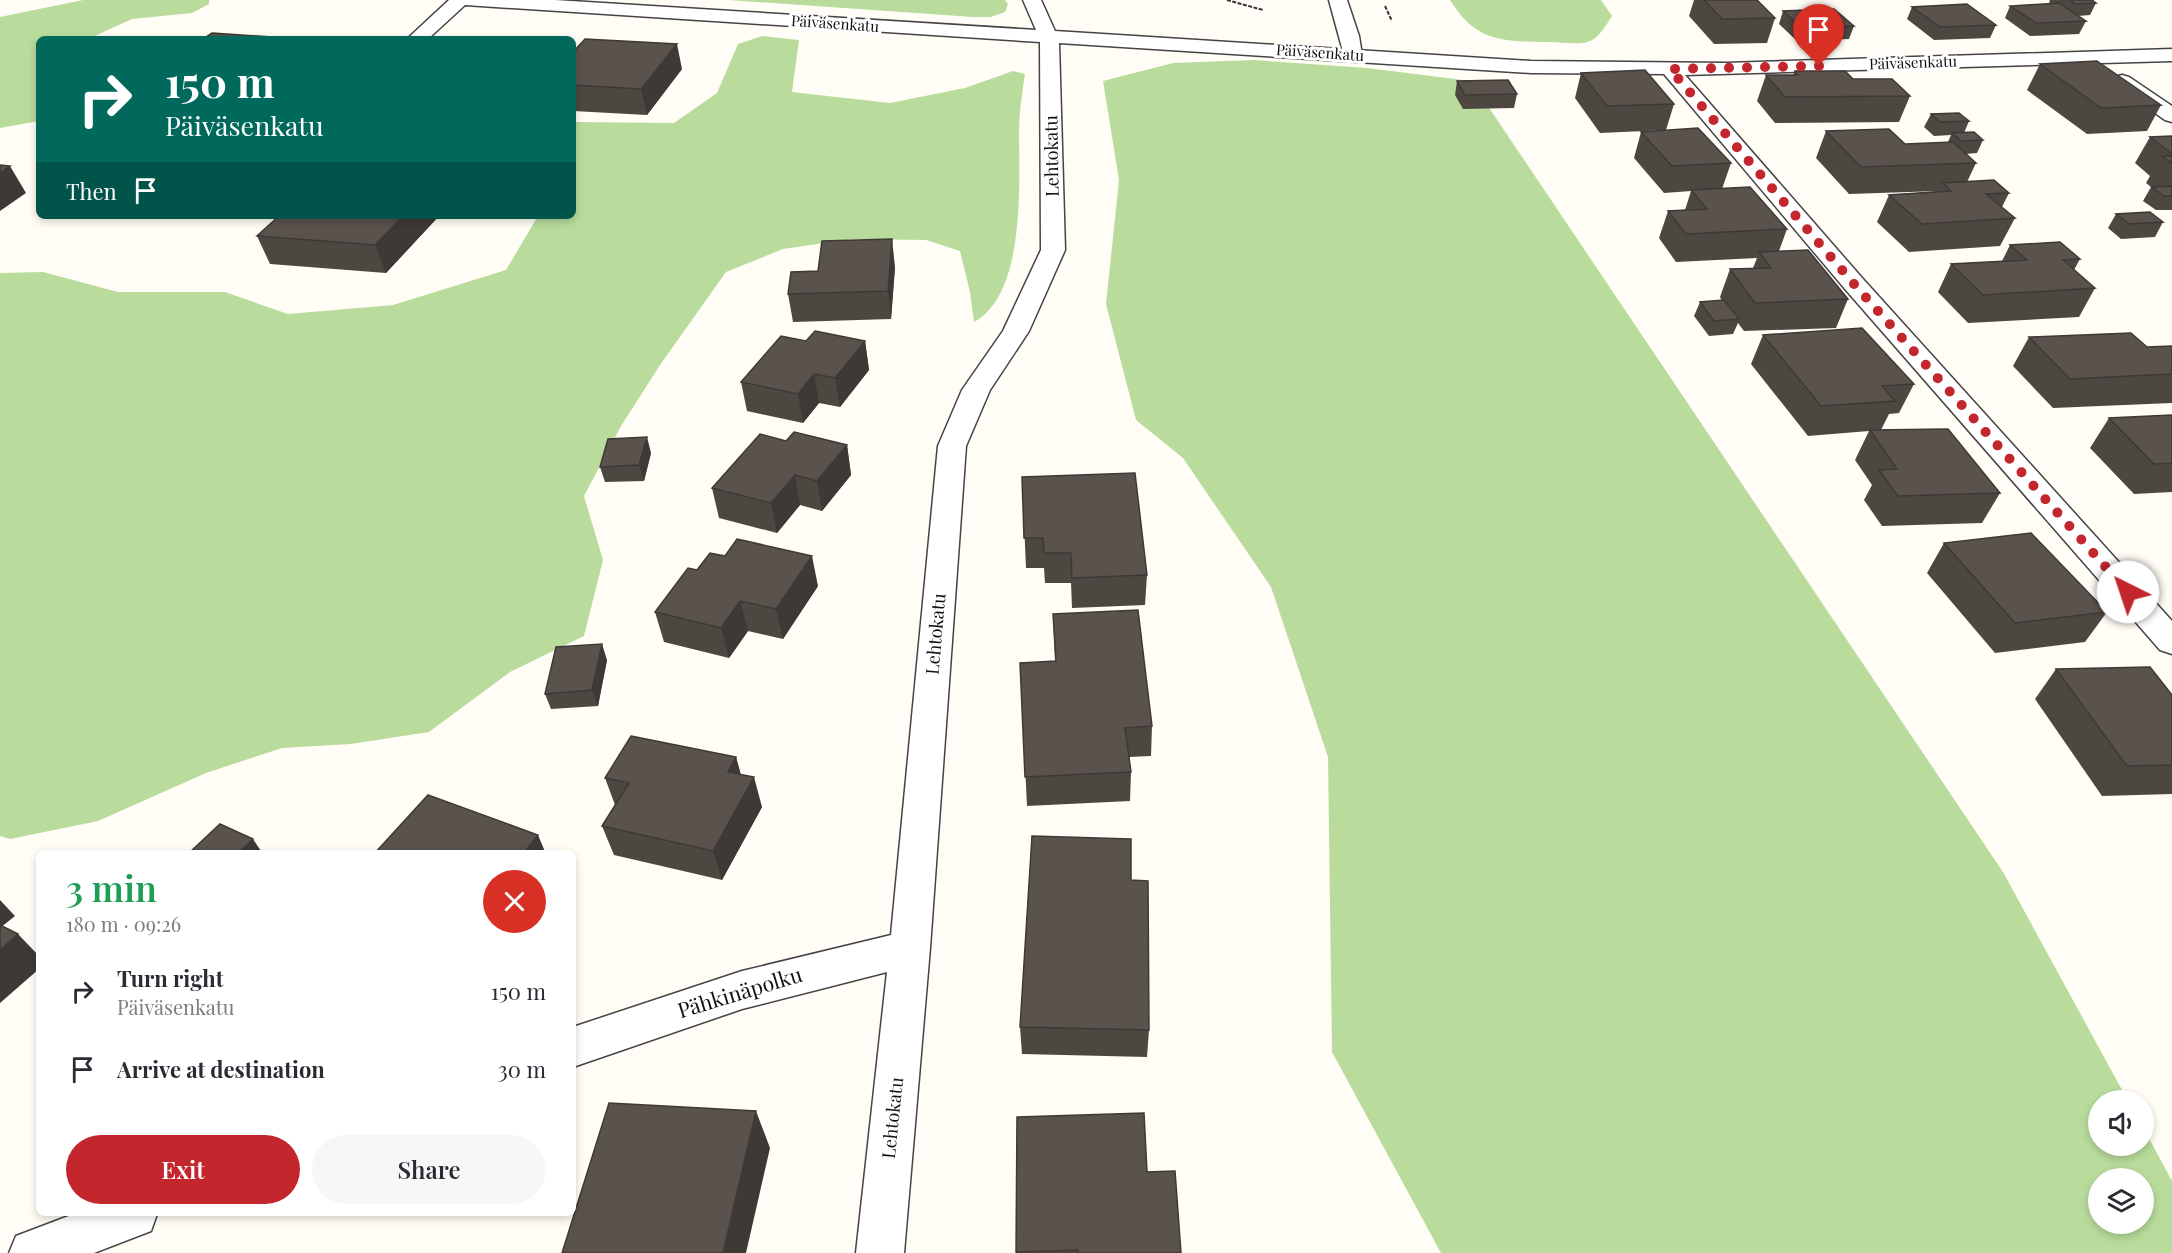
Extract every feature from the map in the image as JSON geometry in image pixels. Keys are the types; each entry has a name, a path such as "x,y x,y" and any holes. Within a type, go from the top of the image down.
{"street":[{"path":"420,36 460,0"},
{"name":"Päiväsenkatu","path":"468,0 1532,67 1670,69 2172,56"},
{"path":"1032,0 1049,38"},
{"path":"1338,0 1350,36 1352,55"},
{"name":"Lehtokatu","path":"880,1253 910,948 952,446 976,390 1016,331 1053,250 1049,38"},
{"path":"2089,58 2172,116"},
{"path":"1670,69 1847,275 2172,642"},
{"name":"Pähkinäpolku","path":"576,1046 742,990 910,948"},
{"path":"33,1253 129,1216"}],"path":[{"path":"1382,0 1395,26"}],"green space":[{"path":"83,0 209,0 209,4 192,13 132,19 95,36 36,36 36,122 0,128 0,17"},
{"path":"728,0 1005,0 1008,4 1005,12 991,17 973,17"},
{"path":"1450,0 1601,0 1612,16 1599,35 1583,43 1506,40 1493,37 1471,25"},
{"path":"762,36 799,40 792,92 890,103 965,88 1013,71 1025,74 1019,133 1016,236 1003,288 991,308 974,322 970,292 960,251 926,240 852,239 783,249 726,272 660,365 621,426 584,496 603,560 584,636 510,672 429,732 351,744 282,748 206,773 98,821 10,839 0,836 0,273 43,272 118,292 225,292 288,314 393,305 506,270 536,219 576,219 576,122 674,123 717,93 738,44"},
{"path":"1253,60 1367,68 1471,81 2003,872 2122,1090 2088,1090 2088,1156 2154,1156 2154,1148 2172,1181 2172,1253 1441,1253 1332,1052 1328,757 1271,587 1183,458 1136,420 1106,304 1119,180 1103,81 1173,63"}],"building":[{"path":"1704,0 1757,0 1775,18 1722,19"},
{"path":"2070,0 2092,0 2096,3 2075,4"},
{"path":"2059,3 2086,21 2036,23 2010,6"},
{"path":"1967,4 1996,25 1940,27 1912,7"},
{"path":"1834,9 1854,26 1802,28 1783,11"},
{"path":"212,33 257,36 208,36"},
{"path":"585,39 677,44 641,89 576,85 576,49"},
{"path":"2097,61 2161,105 2101,108 2040,64"},
{"path":"1645,70 1674,104 1607,106 1581,73"},
{"path":"1795,71 1845,71 1853,79 1892,79 1910,96 1785,97 1766,75 1798,75"},
{"path":"1508,80 1517,94 1465,95 1457,81"},
{"path":"1959,113 1969,121 1940,122 1931,114"},
{"path":"1698,128 1731,163 1672,166 1641,132"},
{"path":"1889,129 1905,144 1953,142 1976,163 1861,167 1826,131"},
{"path":"1974,132 1983,140 1961,141 1952,133"},
{"path":"2172,136 2172,154 2150,137"},
{"path":"2162,156 2172,156 2172,164"},
{"path":"0,165 10,166 0,173"},
{"path":"1994,180 2009,193 1986,194 2015,218 1922,224 1889,195 1951,191 1943,183"},
{"path":"2172,186 2172,196 2164,196 2152,187"},
{"path":"1750,187 1787,229 1686,234 1668,211 1707,209 1691,190"},
{"path":"2150,212 2163,222 2129,224 2116,214"},
{"path":"276,219 400,219 375,245 257,236"},
{"path":"892,239 888,291 788,294 791,272 818,271 822,241"},
{"path":"2060,242 2080,259 2063,260 2095,288 1983,295 1951,264 2027,260 2010,245"},
{"path":"1808,250 1848,299 1755,303 1730,269 1771,268 1759,252"},
{"path":"1724,300 1739,319 1714,321 1700,302"},
{"path":"1862,328 1914,384 1882,386 1895,401 1821,406 1763,335"},
{"path":"815,331 865,341 835,378 814,374 798,394 741,382 781,336 806,341"},
{"path":"2131,333 2147,347 2172,346 2172,374 2070,379 2029,337"},
{"path":"2172,415 2172,463 2154,464 2109,418"},
{"path":"1948,429 2000,493 1898,496 1879,470 1897,469 1870,430"},
{"path":"794,432 847,445 817,481 795,475 771,503 712,488 760,434 786,441"},
{"path":"647,437 639,465 600,467 608,439"},
{"path":"1135,473 1147,575 1072,578 1071,553 1044,553 1043,538 1024,538 1022,477"},
{"path":"2031,533 2107,612 2015,623 1944,543"},
{"path":"737,539 812,556 776,609 740,601 721,628 655,612 688,568 697,570 710,553 725,556"},
{"path":"1138,610 1152,726 1125,728 1131,772 1025,777 1020,663 1056,661 1053,614"},
{"path":"602,644 592,690 545,694 556,647"},
{"path":"2150,667 2172,695 2172,765 2127,766 2056,669"},
{"path":"631,736 736,757 728,772 754,777 713,851 602,826 629,783 605,778"},
{"path":"428,795 538,835 526,850 378,850"},
{"path":"220,824 253,839 241,850 192,850"},
{"path":"1032,836 1131,839 1131,880 1148,881 1149,1030 1020,1027"},
{"path":"0,925 18,934 0,950"},
{"path":"609,1103 756,1111 723,1253 562,1253 574,1216 576,1216 576,1208"},
{"path":"1144,1113 1147,1172 1175,1171 1181,1253 1078,1253 1078,1250 1016,1252 1017,1117"}],"route":[{"path":"1819,66 1670,69 1854,284 2128,592"}]}
